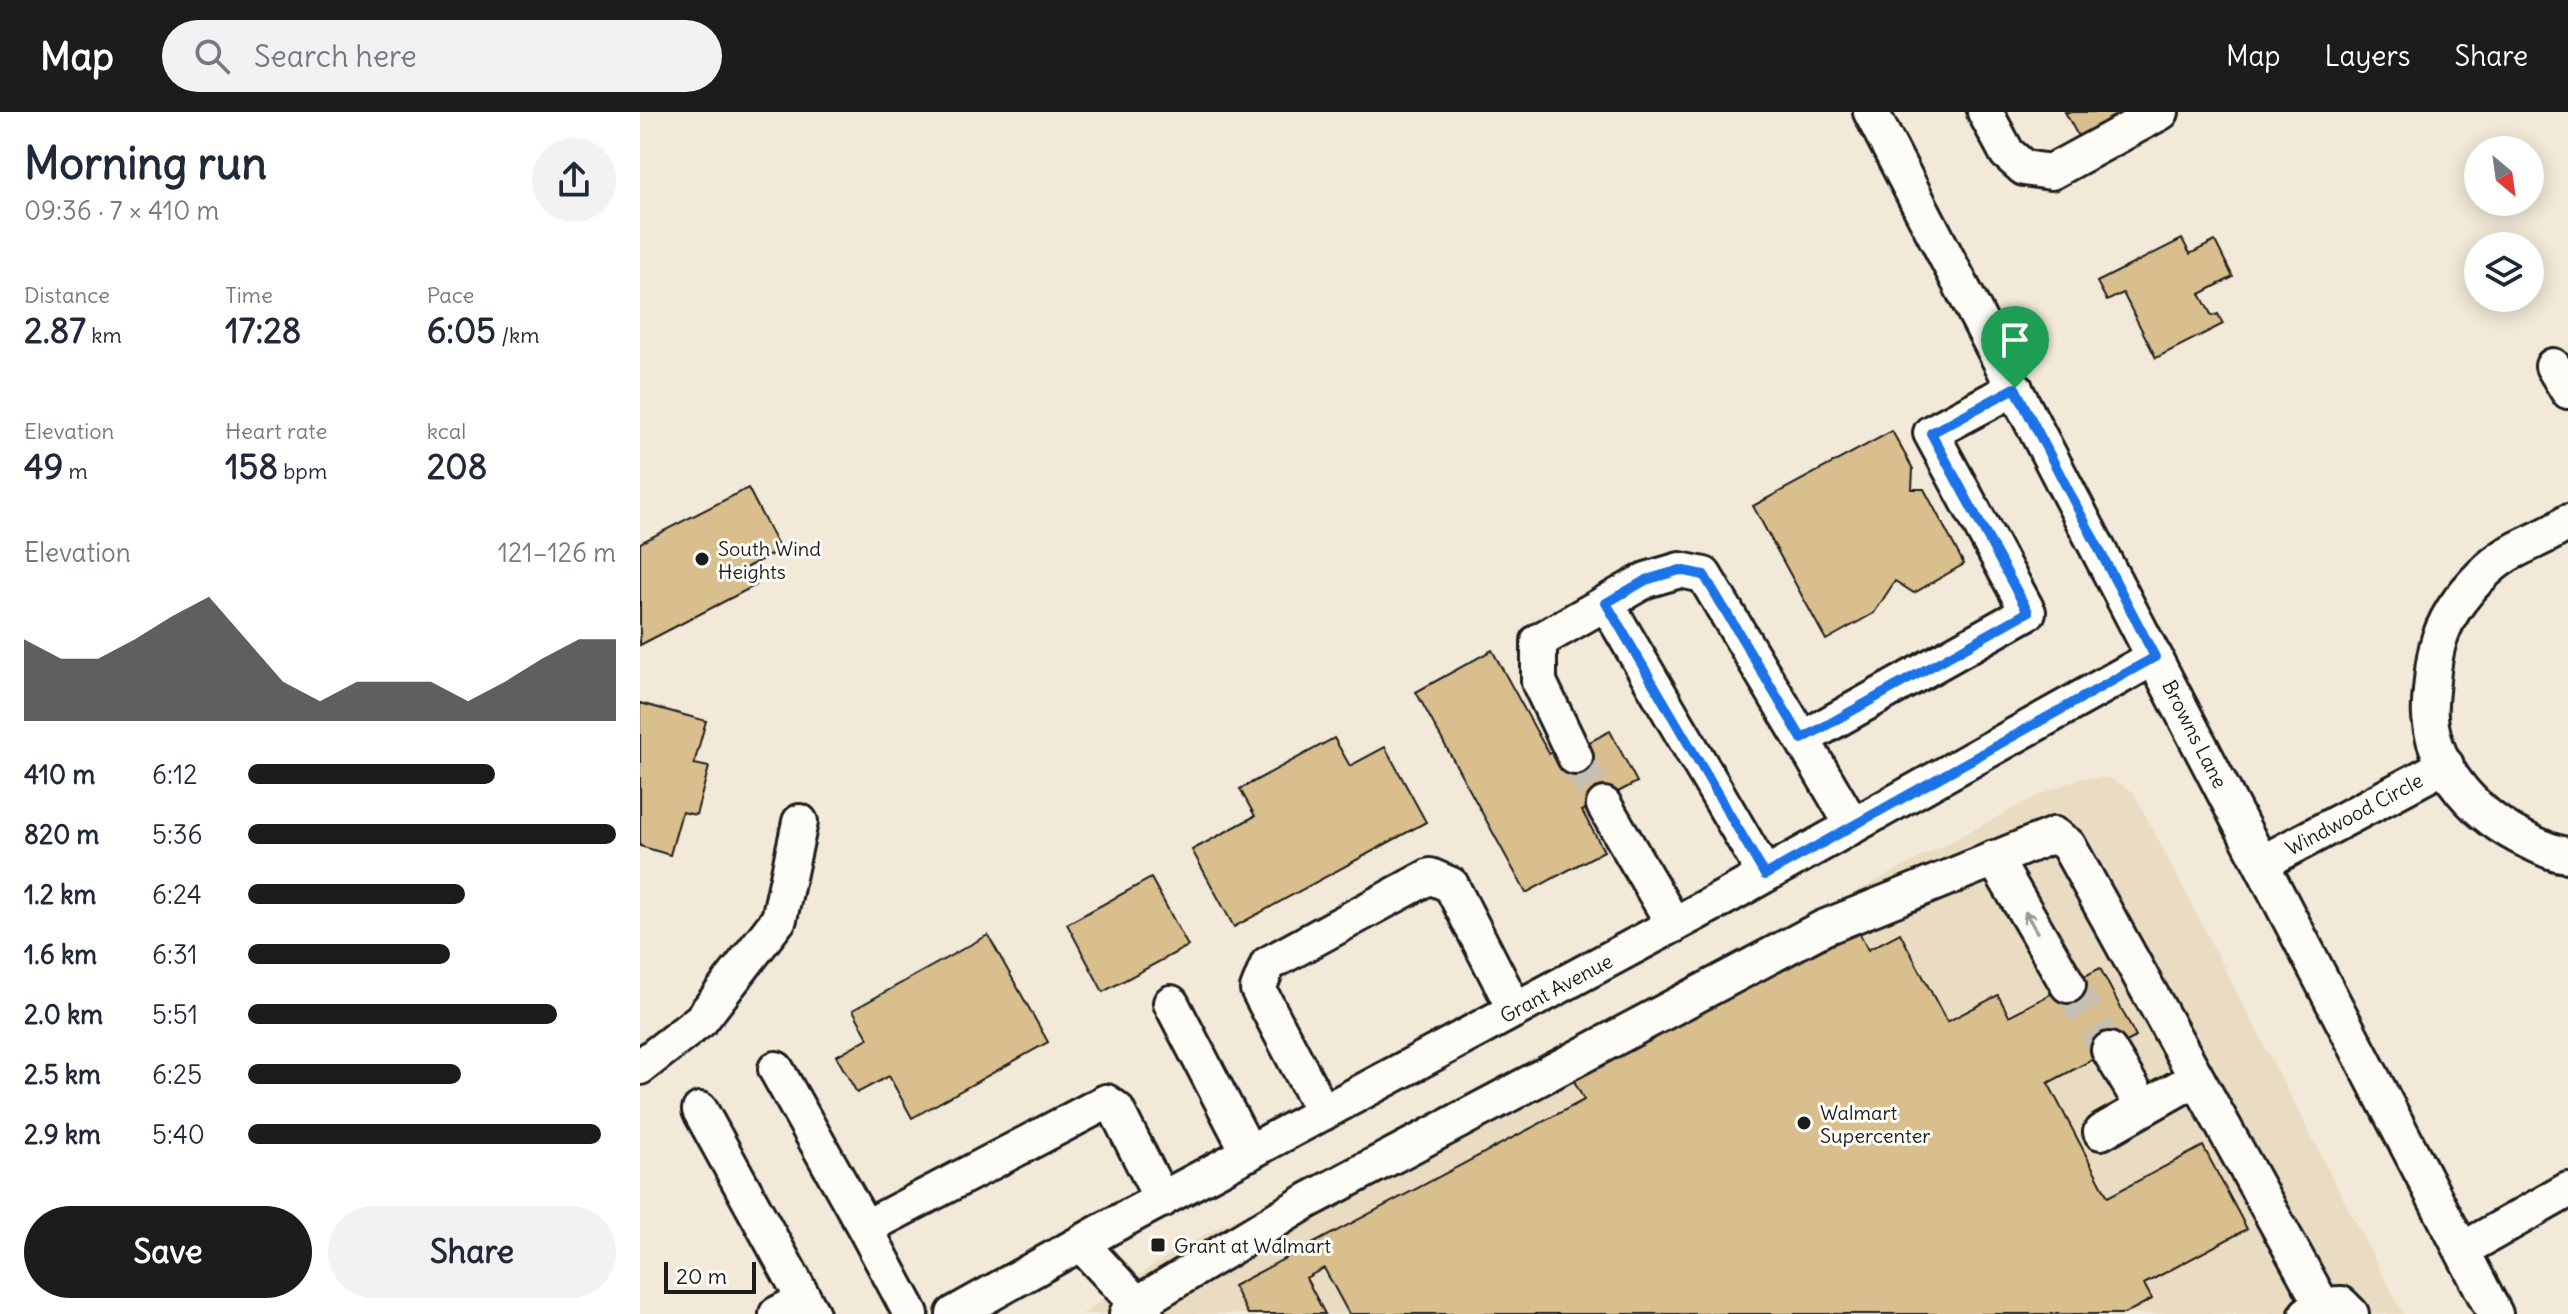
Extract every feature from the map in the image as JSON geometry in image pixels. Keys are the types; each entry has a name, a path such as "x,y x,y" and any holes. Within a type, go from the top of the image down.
{"street":[{"name":"Browns Lane","path":"1871,112 2495,1314"},
{"path":"1985,112 2007,153 2024,168 2051,172 2161,112"},
{"path":"1802,739 2028,612 1931,433 2015,388"},
{"name":"Windwood Circle","path":"2568,522 2552,534 2510,552 2482,574 2460,600 2446,621 2435,647 2429,716 2437,750 2459,789 2497,824 2557,854 2568,855"},
{"path":"1575,757 1539,682 1539,641 1646,580 1680,570 1704,575 1853,826"},
{"path":"1606,603 1765,875"},
{"name":"Grant Avenue","path":"954,1314 1674,925 2155,657"},
{"name":"Windwood Circle","path":"2262,863 2446,765"},
{"path":"1604,805 1674,925"},
{"path":"640,1067 701,1020 779,919 800,822"},
{"path":"1081,1244 1137,1311 1309,1200 1823,928 2054,835 2068,845 2195,1079 2327,1311"},
{"path":"1994,858 2068,985"},
{"path":"1323,1113 1258,989 1268,964 1430,876 1451,885 1515,1010"},
{"path":"1171,1003 1249,1153"},
{"path":"2109,1050 2144,1108"},
{"path":"776,1069 911,1314"},
{"path":"2101,1132 2195,1079"},
{"path":"865,1228 1106,1102 1116,1109 1162,1200"},
{"path":"700,1110 798,1309"},
{"path":"2462,1250 2568,1190"}],"shaded area":[{"path":"2081,778 2110,778 2134,793 2403,1314 1082,1314 1176,1250 2041,794"}],"building":[{"path":"2065,112 2128,112 2079,138"},
{"path":"2182,239 2190,254 2215,241 2233,277 2200,294 2212,316 2218,314 2223,324 2156,358 2123,293 2107,301 2097,282"},
{"path":"1892,431 1913,469 1912,489 1924,489 1964,564 1914,593 1895,581 1874,613 1826,640 1753,506"},
{"name":"South Wind Heights","path":"748,488 780,550 747,567 756,585 640,645 640,543"},
{"path":"1492,650 1549,754 1569,744 1573,751 1610,731 1637,782 1582,811 1604,851 1526,893 1416,692"},
{"path":"640,703 706,721 694,764 709,767 696,815 682,812 670,855 640,846"},
{"path":"1334,738 1350,766 1385,747 1426,822 1234,927 1192,850 1255,816 1240,789"},
{"path":"1151,878 1188,946 1103,992 1067,924"},
{"name":"Walmart Supercenter","path":"1857,928 1868,950 1900,933 1947,1022 1998,995 2009,1016 2100,968 2136,1037 2048,1083 2108,1197 2203,1146 2247,1229 2144,1284 2152,1299 2124,1314 1349,1314 1324,1268 1306,1278 1325,1314 1248,1314 1233,1286 1584,1100 1573,1079"},
{"path":"988,935 1048,1042 912,1118 889,1076 857,1093 836,1056 868,1038 853,1010"}],"tunnel":[{"path":"1575,757 1604,805"},
{"path":"2068,985 2109,1050"}],"place":[{"name":"South Wind Heights","path":"702,559"},
{"name":"Walmart Supercenter","path":"1804,1123"},
{"name":"Grant at Walmart","path":"1158,1245"}],"route":[{"path":"2015,388 2155,657 1765,875 1606,603 1646,580 1680,570 1704,575 1802,739 2028,612 1931,433 2015,388"}]}
